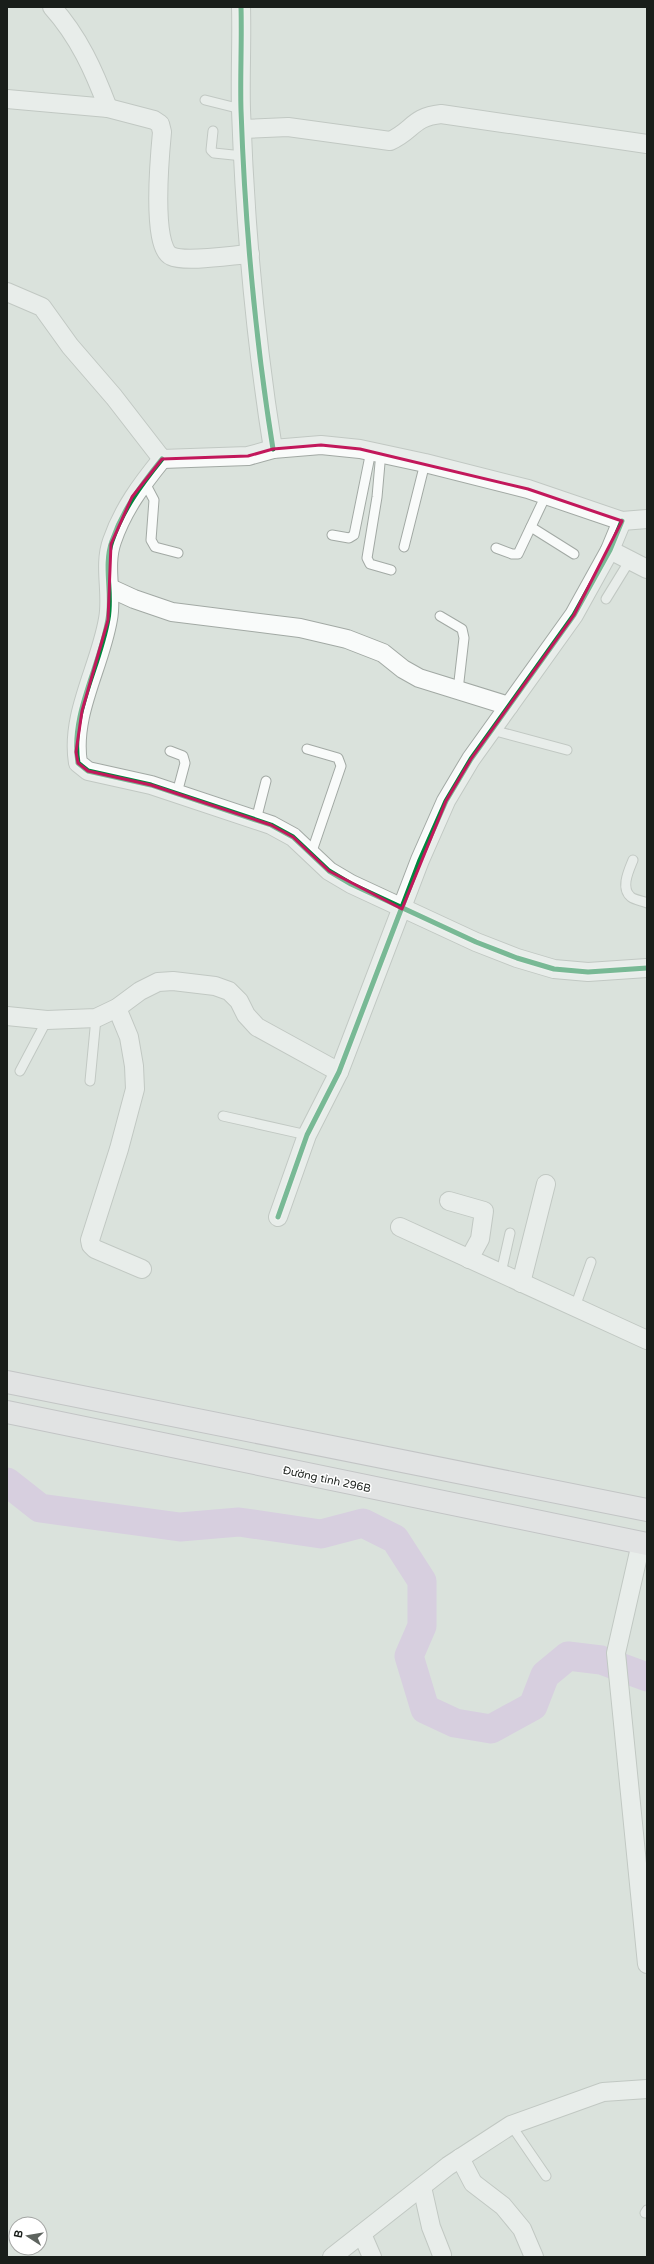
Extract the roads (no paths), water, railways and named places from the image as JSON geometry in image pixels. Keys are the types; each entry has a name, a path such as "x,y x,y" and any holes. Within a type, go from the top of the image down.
{"main road":[{"path":"7,1382 647,1510"},
{"name":"Đường tỉnh 296B","path":"7,1412 644,1543"}],"street":[{"path":"52,7 65,21 83,49 108,108"},
{"path":"241,7 241,109 250,254 261,375 273,449"},
{"path":"7,98 108,108 154,120 160,124 162,132 158,186 159,217 163,249 170,256 183,259 250,254"},
{"path":"242,129 288,127 390,141 401,136 420,119 441,114 647,144"},
{"path":"7,292 42,307 70,346 114,397 162,459"},
{"path":"647,519 622,521 546,495 425,463 321,445 273,449 248,456 162,459 144,481 121,516 111,544 108,565 111,602 101,654 86,693 76,752 78,763 88,772 151,785 177,793 256,820 293,837 329,871 351,884 402,909 476,942 554,969 588,972 647,968"},
{"path":"278,1217 307,1136 339,1072 402,909 446,801 471,759 574,614 610,550 622,521"},
{"path":"610,550 647,569"},
{"path":"110,588 172,612 300,628 347,639 383,653 403,669 419,678 509,706"},
{"path":"7,1016 47,1020 96,1018 117,1008 140,991 158,982 173,981 215,986 228,990 239,1001 246,1015 257,1027 339,1072"},
{"path":"117,1008 129,1037 134,1066 135,1089 119,1149 90,1240 91,1246 95,1249 142,1269"},
{"path":"521,1283 546,1184"},
{"path":"449,1201 484,1211 480,1239 468,1259"},
{"path":"400,1227 647,1340"},
{"path":"644,1543 616,1653 647,1964"},
{"path":"332,2257 460,2158 511,2124 603,2092 647,2088"},
{"path":"460,2158 473,2183 503,2206 522,2229 534,2257"},
{"path":"422,2187 431,2227 442,2255"},
{"path":"362,2234 372,2257"}],"lane":[{"path":"205,100 241,109"},
{"path":"213,131 211,150 214,153 243,156"},
{"path":"332,535 349,538 354,535 378,456"},
{"path":"378,456 377,497 367,558 370,564 391,570"},
{"path":"404,547 425,463"},
{"path":"144,481 154,500 151,540 155,547 178,553"},
{"path":"496,548 512,554 518,554 546,495"},
{"path":"531,527 574,554"},
{"path":"606,599 630,560"},
{"path":"440,616 462,629 464,638 458,690"},
{"path":"492,730 567,750"},
{"path":"307,749 338,758 341,766 311,854"},
{"path":"170,751 182,756 185,763 177,793"},
{"path":"256,820 266,781"},
{"path":"633,860 626,878 626,889 631,897 647,903"},
{"path":"90,1081 96,1018"},
{"path":"20,1071 47,1020"},
{"path":"223,1116 307,1136"},
{"path":"500,1273 510,1233"},
{"path":"575,1307 591,1262"},
{"path":"511,2124 546,2176"}],"waterway":[{"path":"7,1482 40,1508 180,1527 239,1522 321,1534 363,1523 395,1539 422,1581 422,1626 409,1656 425,1709 455,1723 491,1729 533,1706 545,1675 568,1656 601,1660 647,1677"}]}
